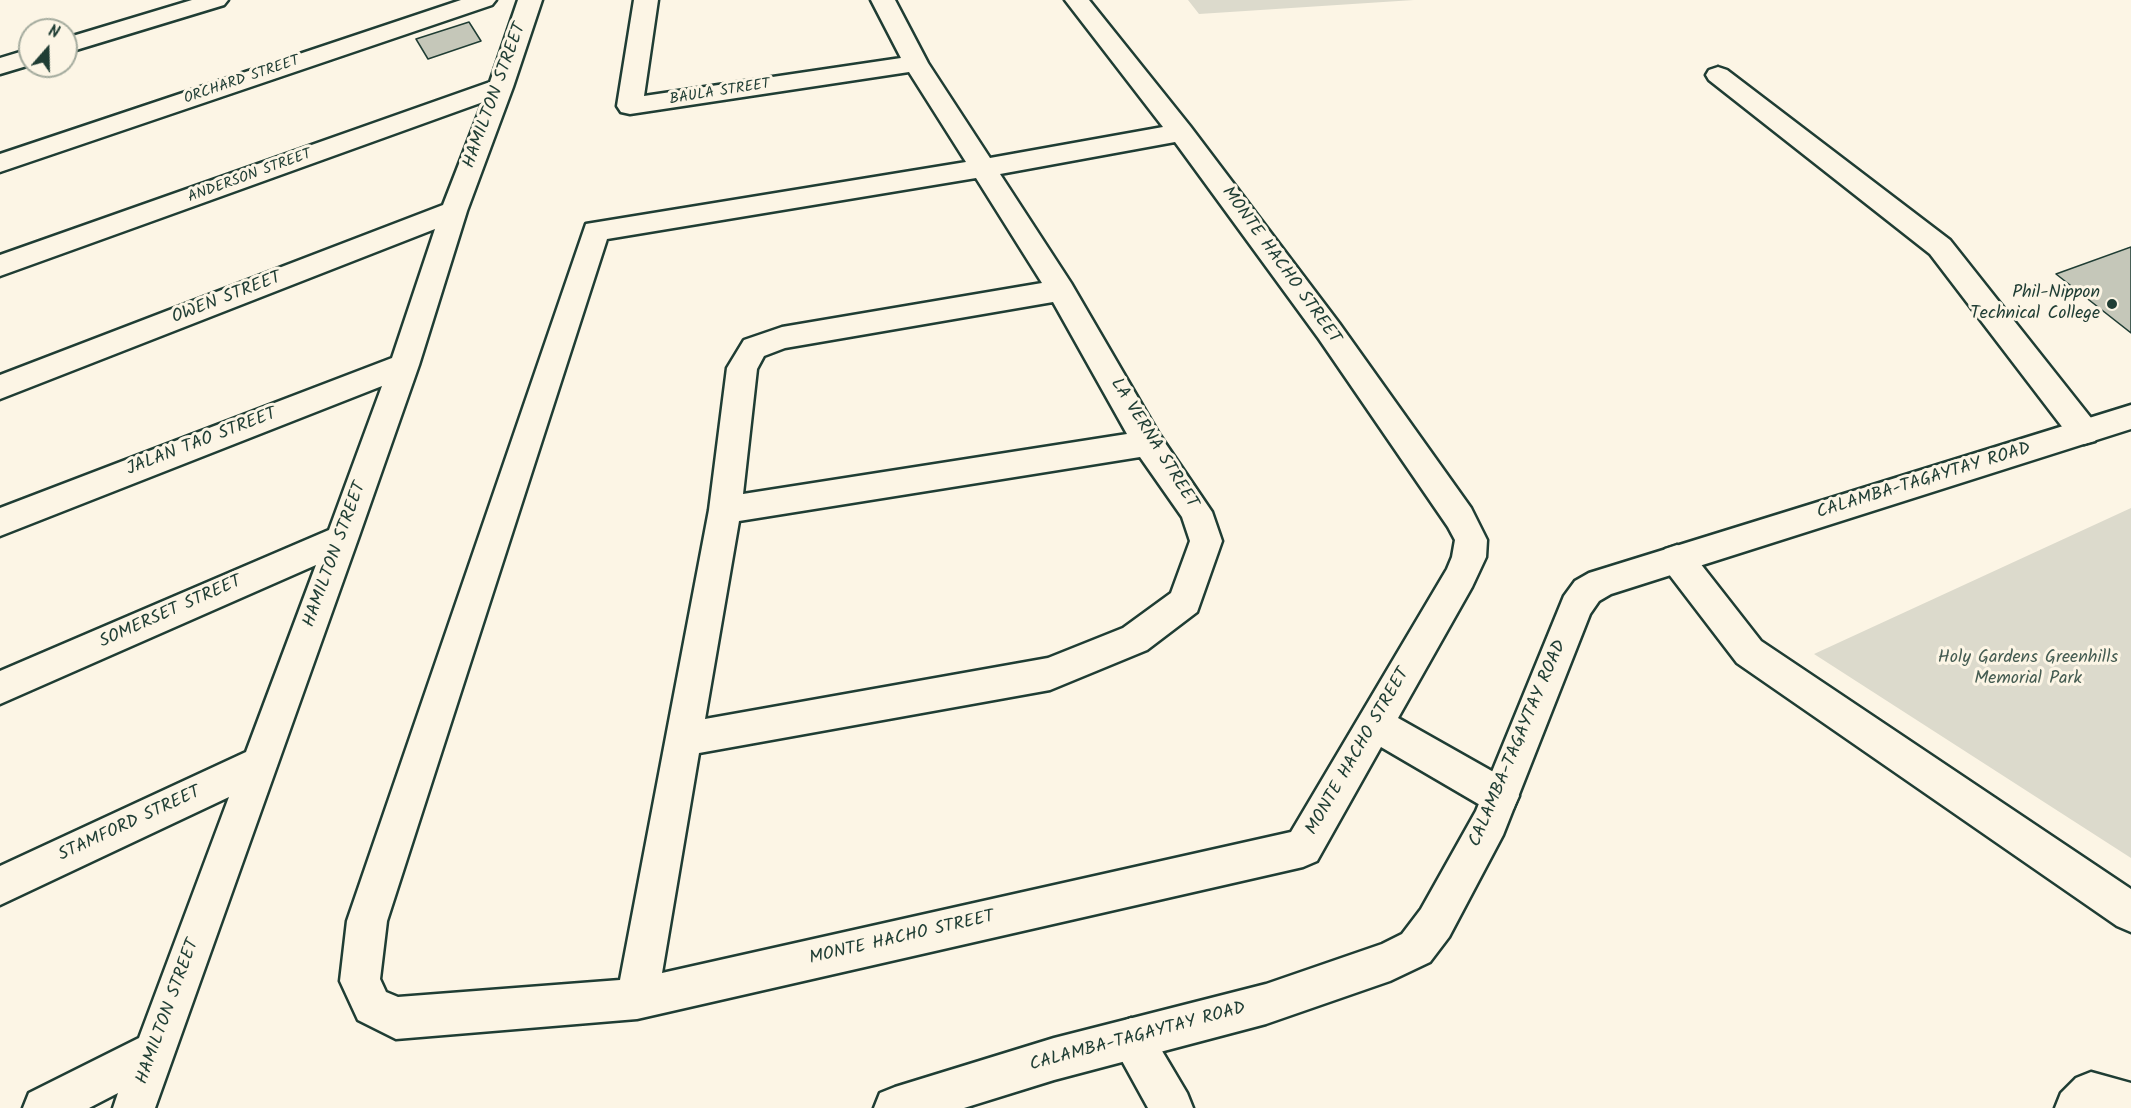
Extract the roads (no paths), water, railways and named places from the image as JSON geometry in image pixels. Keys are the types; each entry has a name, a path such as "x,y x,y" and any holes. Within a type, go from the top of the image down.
{"street":[{"path":"78,42 216,0"},
{"name":"ORCHARD STREET","path":"0,163 484,0"},
{"name":"HAMILTON STREET","path":"134,1108 342,538 404,364 453,211 501,87 530,0"},
{"name":"BAULA STREET","path":"646,0 630,106 916,63"},
{"name":"LA VERNA STREET","path":"686,739 1050,674 1134,639 1185,602 1206,541 1196,512 1148,443 1061,290 916,63 883,0"},
{"name":"MONTE HACHO STREET","path":"982,168 596,231 367,921 360,981 372,1006 396,1018 637,999 1303,848 1460,577 1469,557 1472,540 1460,518 1329,331 1181,132 1077,0"},
{"path":"0,66 18,61"},
{"path":"1718,75 1940,247 2084,432"},
{"name":"ANDERSON STREET","path":"0,266 501,87"},
{"path":"982,168 1181,132"},
{"name":"OWEN STREET","path":"0,387 453,211"},
{"path":"637,999 686,739 725,510 742,368 754,348 782,339 1061,290"},
{"name":"JALAN TAO STREET","path":"0,522 404,364"},
{"name":"CALAMBA-TAGAYTAY ROAD","path":"895,1108 1054,1059 1266,1004 1390,962 1416,948 1435,923 1490,822 1576,606 1587,591 1601,583 2131,417"},
{"path":"725,510 1148,443"},
{"name":"SOMERSET STREET","path":"0,688 342,538"},
{"path":"1677,559 1749,652 2131,912"},
{"path":"1375,724 1500,796"},
{"name":"STAMFORD STREET","path":"0,886 260,764"},
{"path":"1131,1039 1172,1108"},
{"path":"44,1108 155,1052"},
{"path":"2076,1108 2091,1093 2131,1104"}],"place":[{"name":"Phil-Nippon Technical College","path":"2112,304"}],"park label":[{"name":"Holy Gardens Greenhills Memorial Park","path":"2028,669"}]}
